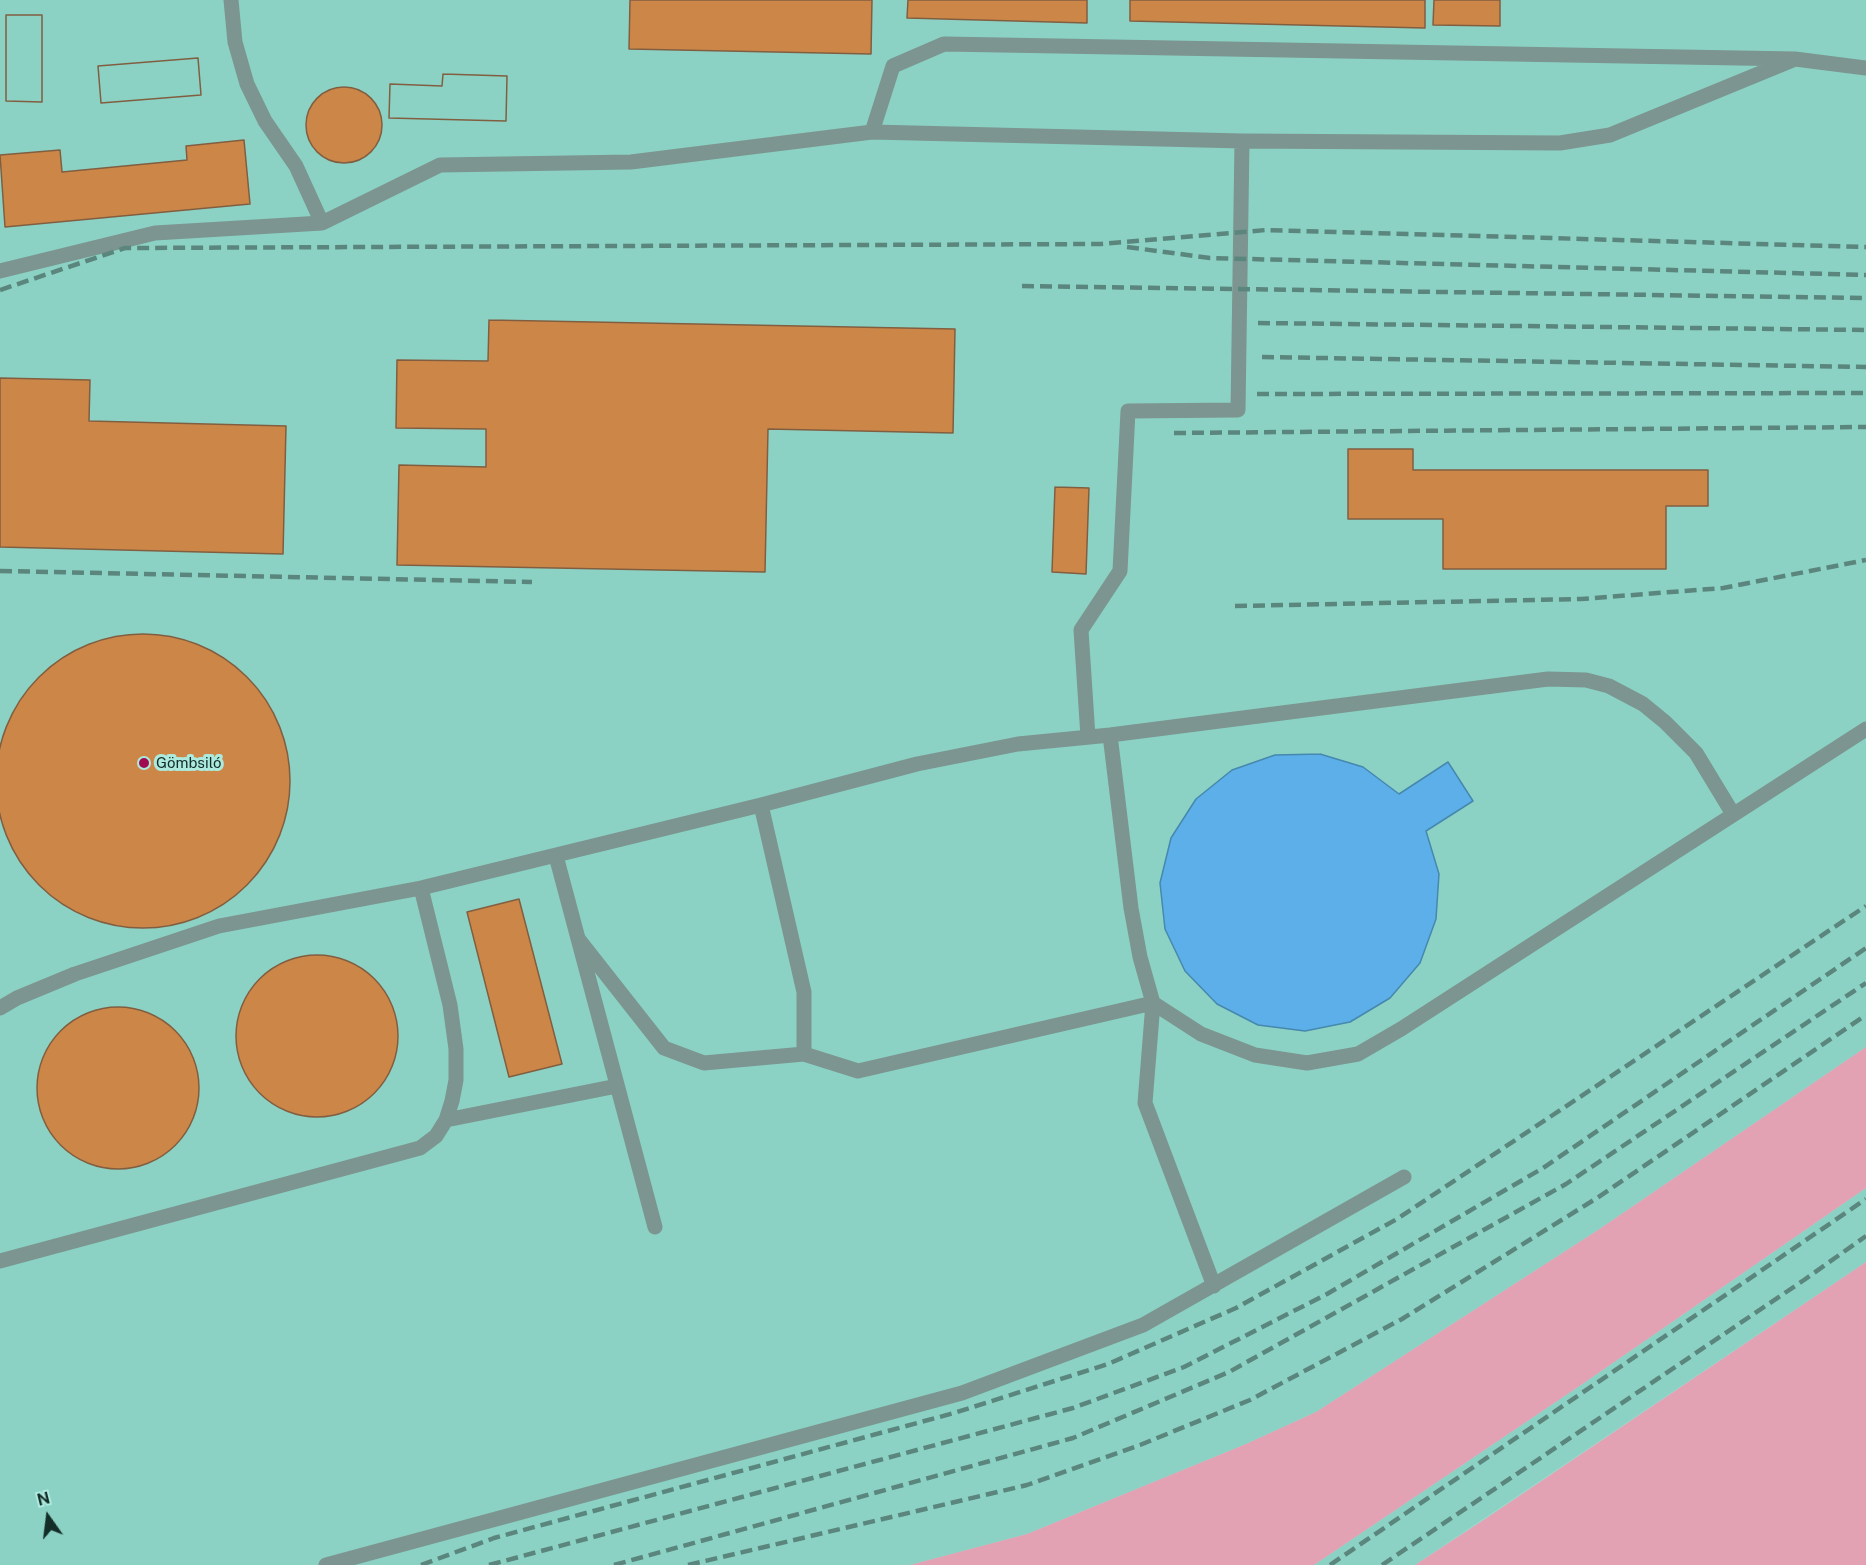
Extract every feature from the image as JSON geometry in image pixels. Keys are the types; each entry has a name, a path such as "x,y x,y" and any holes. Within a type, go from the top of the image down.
{"lane":[{"path":"231,0 235,42 247,84 265,121 296,166 322,223"},
{"path":"872,132 893,66 944,44 1795,59 1866,68"},
{"path":"0,271 155,233 322,223 440,165 631,162 872,132 1242,141 1560,143 1610,135 1795,59"},
{"path":"1088,736 1081,630 1120,571 1128,411 1238,410 1242,141"},
{"path":"0,1008 17,998 75,975 219,926 421,888 761,805 917,764 1018,744 1110,735 1548,679 1586,680 1609,686 1643,704 1696,753 1732,814"},
{"path":"579,940 664,1048 704,1063 804,1054 858,1071 1153,1003 1201,1034 1256,1055 1307,1063 1358,1054 1401,1029 1866,729"},
{"path":"1110,735 1131,908 1140,957 1153,1003 1145,1103 1214,1286"},
{"path":"761,805 804,992 804,1054"},
{"path":"556,856 655,1227"},
{"path":"0,1262 420,1148 436,1136 446,1120 456,1080 456,1049 450,1005 421,888"},
{"path":"446,1120 617,1086"},
{"path":"326,1565 962,1393 1143,1325 1404,1178"}],"shaded area":[{"path":"0,0 1866,0 1866,1047 1598,1230 1316,1412 1246,1444 1027,1534 910,1565 0,1565"},
{"path":"1866,1047 1866,1188 1584,1383 1314,1565 910,1565 1027,1534 1246,1444 1316,1412 1598,1230"},
{"path":"1866,1188 1866,1262 1415,1565 1314,1565 1584,1383"},
{"path":"1866,1262 1866,1565 1415,1565 1485,1519"}],"water":[{"path":"1320,754 1363,767 1399,794 1448,762 1473,801 1426,831 1439,874 1436,919 1420,963 1390,998 1350,1022 1305,1031 1258,1025 1217,1004 1185,971 1165,929 1160,883 1171,838 1196,799 1232,770 1275,755"}],"building":[{"path":"630,0 872,0 871,54 629,49"},
{"path":"908,0 1087,0 1087,23 907,18"},
{"path":"1130,0 1425,0 1425,28 1130,21"},
{"path":"1434,0 1500,0 1500,26 1433,25"},
{"path":"6,15 42,15 42,102 6,101"},
{"path":"6,15 42,15 42,102 6,101"},
{"path":"198,58 201,95 101,103 98,66"},
{"path":"198,58 201,95 101,103 98,66"},
{"path":"443,74 507,76 506,121 389,118 390,84 442,86"},
{"path":"443,74 507,76 506,121 389,118 390,84 442,86"},
{"path":"337,87 351,87 365,93 376,104 382,118 379,140 371,152 351,163 337,163 323,157 312,146 306,132 306,118 312,104 323,93"},
{"path":"244,140 250,204 5,227 0,155 60,150 62,172 187,160 186,146"},
{"path":"489,320 955,329 953,433 768,429 765,572 397,565 399,465 486,467 486,429 396,428 397,360 488,361"},
{"path":"0,378 90,380 89,421 286,426 283,554 0,547"},
{"path":"1348,449 1413,449 1413,470 1708,470 1708,506 1666,506 1666,569 1443,569 1443,519 1348,519"},
{"path":"1055,487 1089,488 1086,574 1052,572"},
{"name":"Gömbsiló","path":"143,634 172,637 199,645 224,659 247,677 265,700 279,725 287,752 290,781 287,810 279,837 265,862 247,885 224,903 199,917 172,925 143,928 114,925 87,917 62,903 39,885 21,862 7,837 -1,810 -4,781 -1,752 7,725 21,700 39,677 62,659 87,645 114,637"},
{"path":"519,899 562,1064 509,1077 467,912"},
{"path":"317,955 348,961 374,979 392,1005 398,1036 392,1067 374,1093 348,1111 317,1117 286,1111 260,1093 242,1067 236,1036 242,1005 260,979 286,961"},
{"path":"118,1007 149,1013 175,1031 193,1057 199,1088 193,1119 175,1145 149,1163 118,1169 87,1163 61,1145 43,1119 37,1088 43,1057 61,1031 87,1013"}],"railway":[{"path":"0,290 125,248 1101,244 1266,230 1866,247"},
{"path":"1127,247 1210,258 1866,275"},
{"path":"1022,286 1866,298"},
{"path":"1258,323 1866,330"},
{"path":"1262,357 1866,367"},
{"path":"1257,394 1866,393"},
{"path":"1174,433 1866,427"},
{"path":"1235,606 1581,599 1723,588 1866,560"},
{"path":"0,571 532,582"},
{"path":"421,1565 494,1538 954,1413 1108,1364 1236,1308 1397,1219 1866,906"},
{"path":"489,1565 1073,1408 1184,1367 1327,1294 1543,1168 1866,948"},
{"path":"614,1565 1073,1438 1229,1372 1566,1184 1866,983"},
{"path":"688,1565 1027,1485 1140,1445 1250,1400 1402,1319 1597,1198 1866,1015"},
{"path":"1330,1565 1866,1199"},
{"path":"1382,1565 1866,1236"}],"place":[{"name":"Gömbsiló","path":"144,763"}]}
